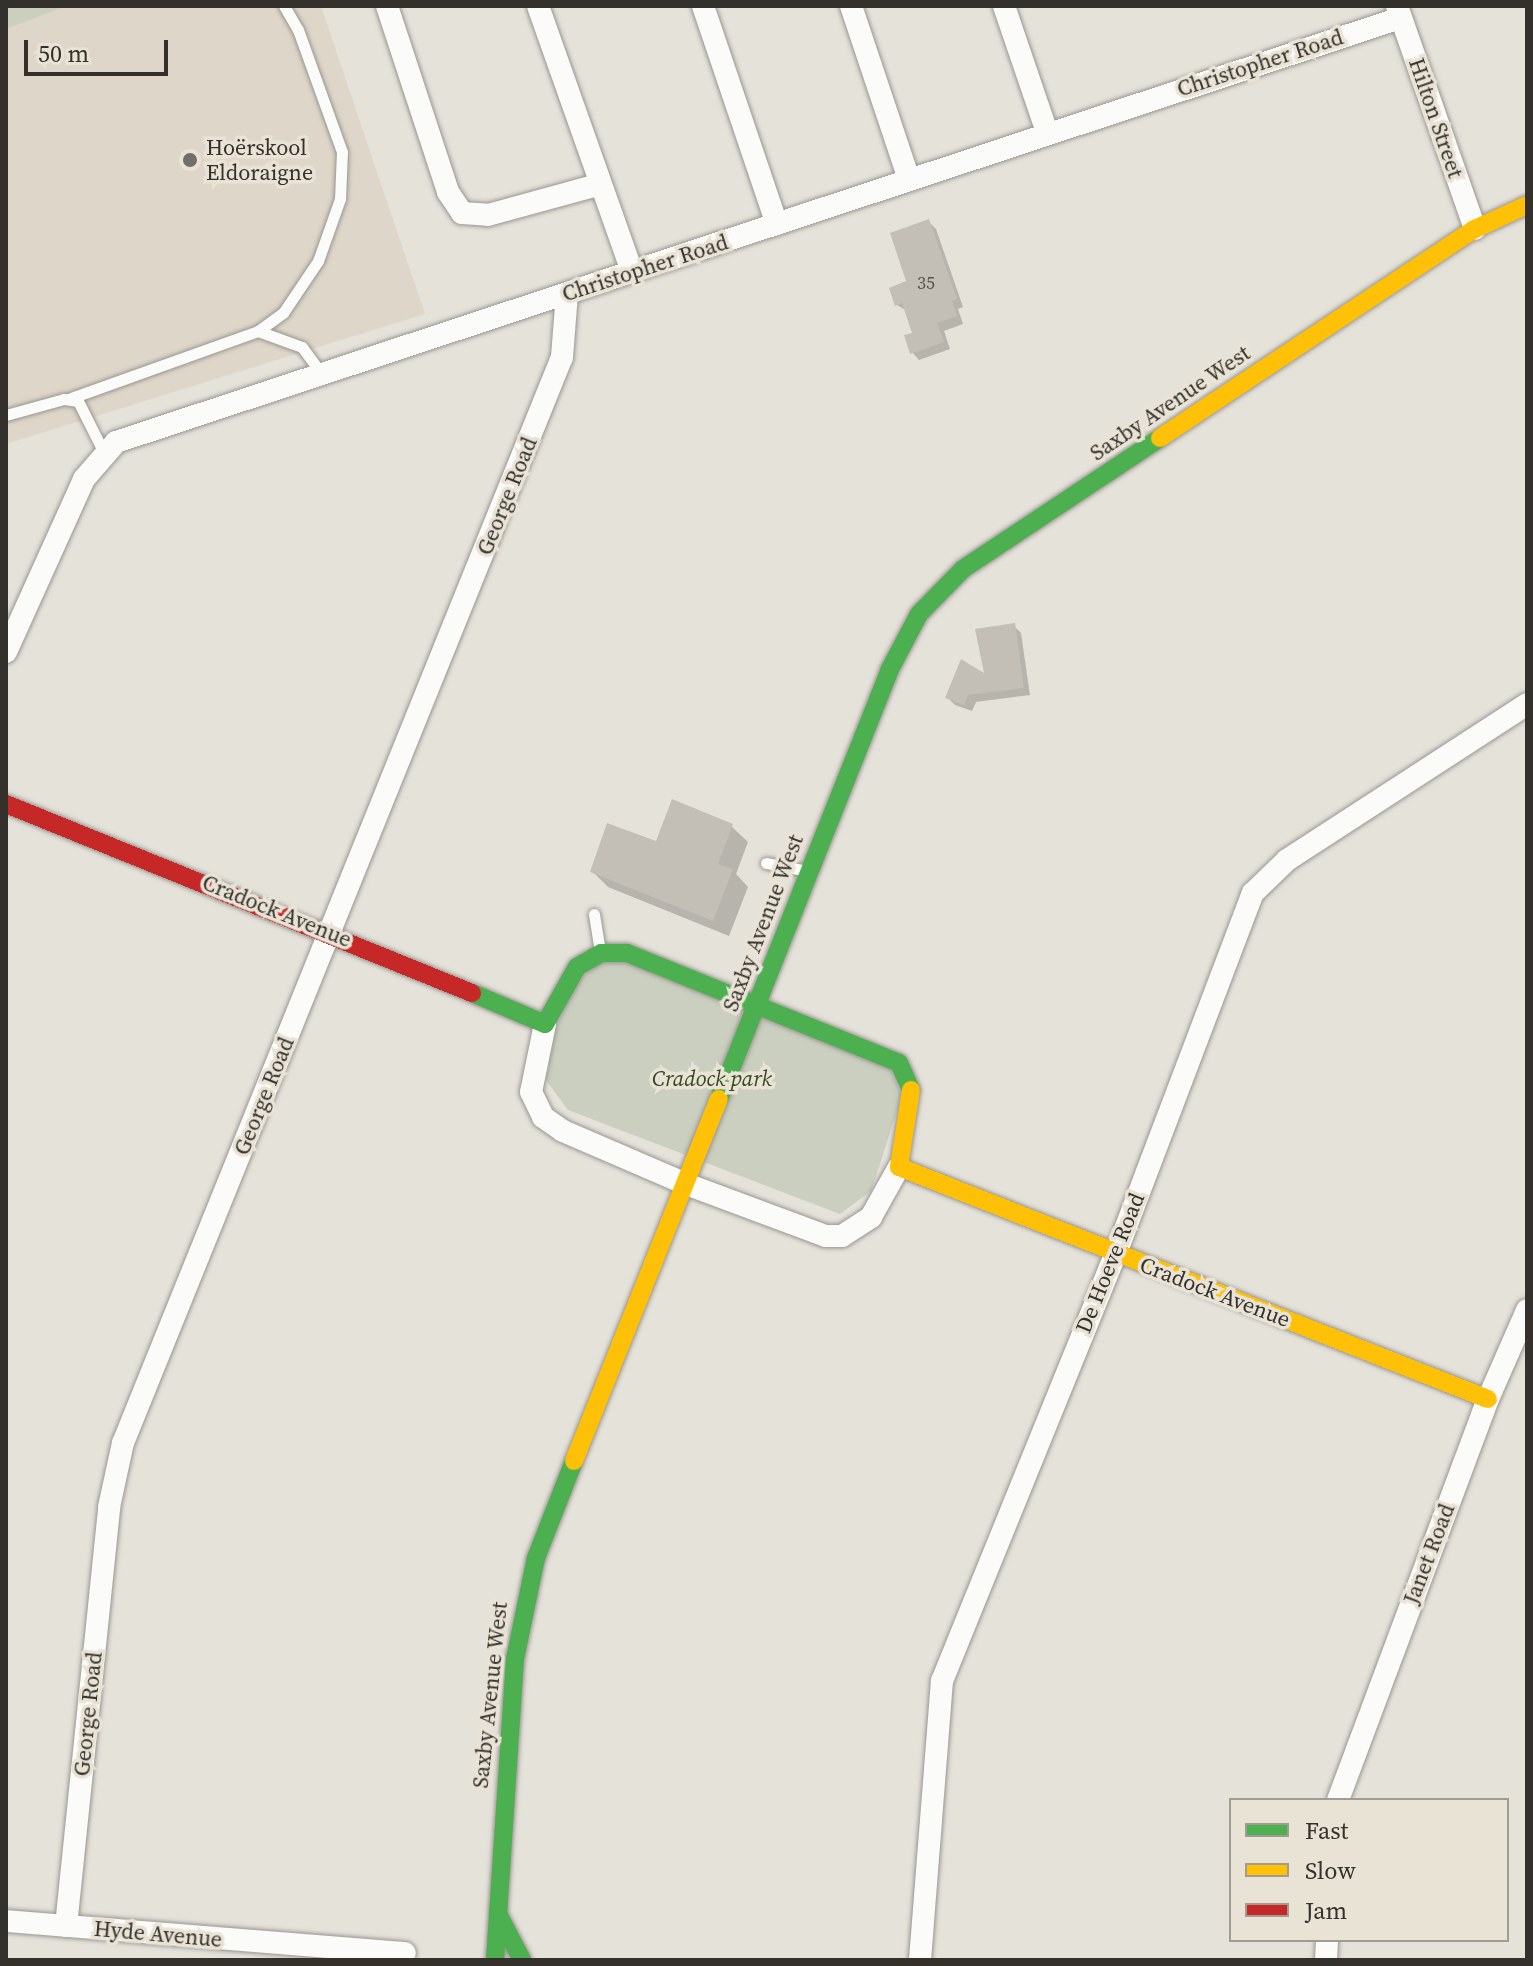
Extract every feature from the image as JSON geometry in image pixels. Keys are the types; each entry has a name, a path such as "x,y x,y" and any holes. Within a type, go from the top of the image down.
{"street":[{"path":"387,6 448,192 462,213 488,215 598,185"},
{"path":"538,6 598,185 632,272"},
{"path":"703,6 777,224"},
{"path":"851,6 909,179"},
{"path":"1004,6 1047,132"},
{"name":"Christopher Road","path":"6,652 84,479 104,453 138,434 777,224 1399,12"},
{"name":"Hilton Street","path":"1399,12 1475,229"},
{"name":"Saxby Avenue West","path":"495,1960 515,1659 528,1582 889,671 935,593 963,569 1475,229 1527,205"},
{"name":"George Road","path":"66,1926 114,1472 562,357 567,294"},
{"name":"De Hoeve Road","path":"920,1960 942,1681 1116,1253 1253,893 1287,860 1527,704"},
{"name":"Cradock Avenue","path":"6,804 331,932 545,1024"},
{"path":"601,953 627,953 759,1003 899,1063 913,1093 899,1167 871,1217 842,1236 826,1236 686,1184 563,1131 543,1117 531,1092 545,1024 577,967 601,953"},
{"name":"Cradock Avenue","path":"899,1167 1488,1399"},
{"name":"Janet Road","path":"1339,1798 1488,1399 1527,1310"},
{"path":"497,1912 522,1960"},
{"name":"Hyde Avenue","path":"6,1921 405,1953"}],"lane":[{"path":"6,415 71,398 258,331 283,313 318,261 340,199 337,131 284,6"},
{"path":"258,331 302,347 320,372"},
{"path":"71,398 86,409 104,453"},
{"path":"766,863 808,872"},
{"path":"594,914 601,953"}],"shaded area":[{"name":"Hoërskool Eldoraigne","path":"6,6 321,6 425,314 6,444"}],"green space":[{"path":"6,6 66,6 6,29"},
{"name":"Cradock park","path":"630,957 887,1062 902,1096 871,1191 840,1214 568,1110 546,1080 556,1028 575,983 603,961"}],"building":[{"path":"929,219 957,299 952,301 957,316 937,323 944,342 910,354 904,335 912,333 902,303 895,306 889,288 906,281 890,233"},
{"path":"1015,623 1024,688 968,695 964,705 945,698 961,659 984,673 975,629"},
{"path":"672,799 733,824 718,864 733,869 713,921 590,872 607,823 656,841"}],"traffic: fast":[{"path":"719,1099 889,671 919,614 963,569 1160,438"},
{"path":"472,993 545,1024 577,967 601,953 627,953 899,1063 911,1090"},
{"path":"495,1960 515,1659 536,1558 574,1461"},
{"path":"498,1914 522,1960"}],"traffic: slow":[{"path":"1160,438 1475,229 1527,205"},
{"path":"911,1090 899,1167 1488,1399"},
{"path":"574,1461 719,1099"}],"traffic: jam":[{"path":"6,804 472,993"}],"place":[{"name":"Hoërskool Eldoraigne","path":"190,160"}]}
